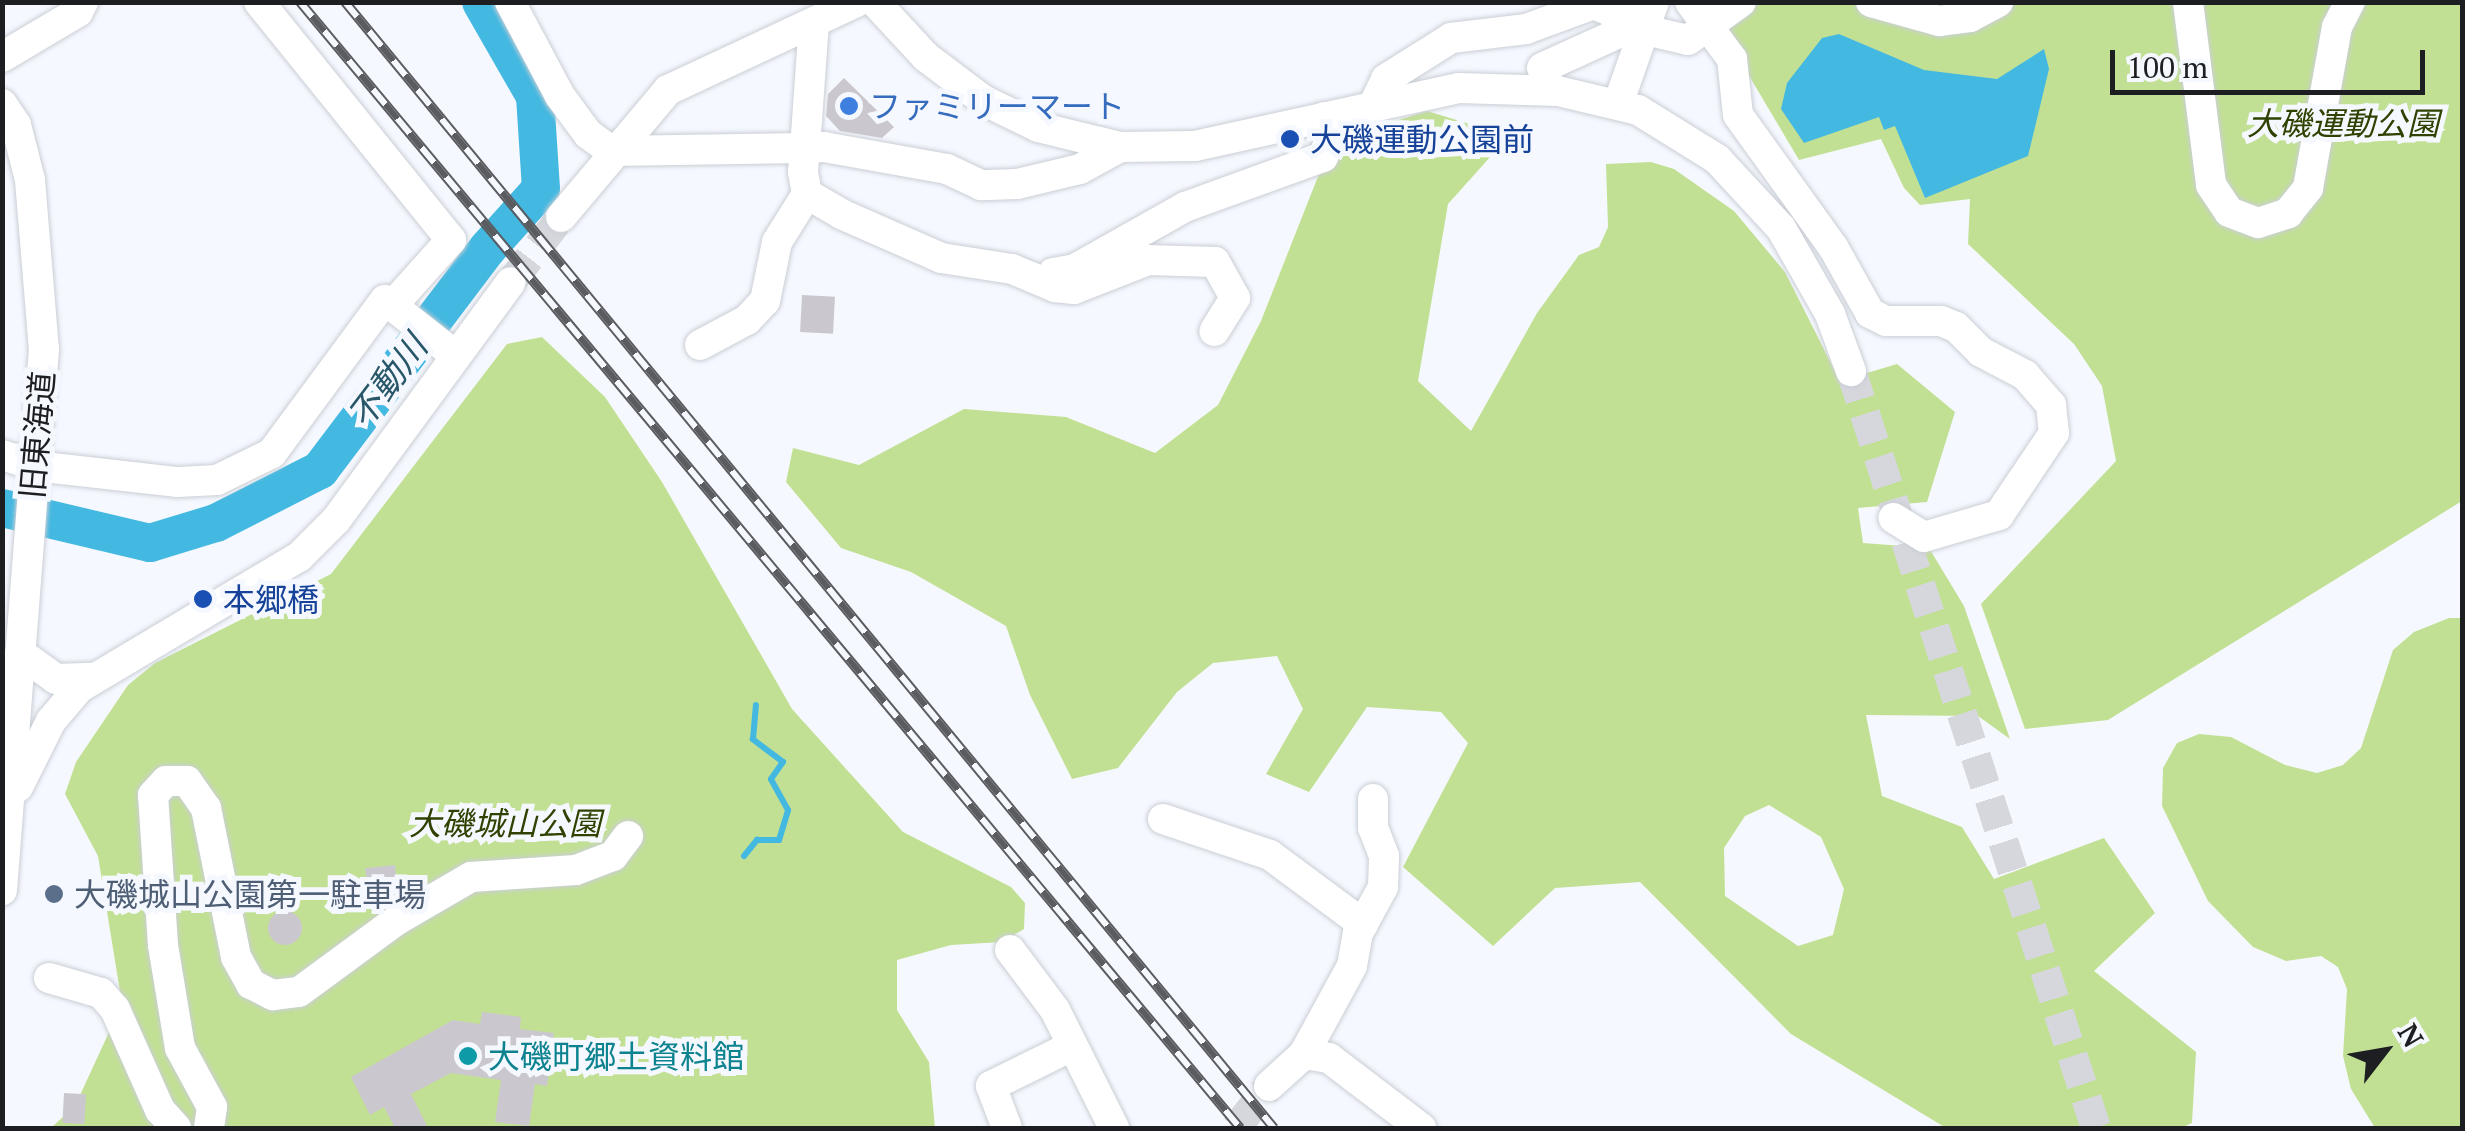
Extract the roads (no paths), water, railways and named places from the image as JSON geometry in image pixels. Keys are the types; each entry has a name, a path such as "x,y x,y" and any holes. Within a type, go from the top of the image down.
{"street":[{"path":"2,58 83,2"},
{"path":"259,2 451,240 392,306"},
{"path":"510,2 560,96 588,134 610,151 805,148 914,162 982,185 1080,169 1120,147"},
{"path":"561,217 610,151 668,90 857,2"},
{"path":"875,2 926,57 983,100 1038,127 1120,147 1195,146 1373,106 1491,88 1558,91 1618,104 1684,136 1751,192 1806,269 1851,370"},
{"path":"1373,106 1386,80 1450,38 1526,29 1594,4 1610,10 1626,2"},
{"path":"1699,14 1740,2"},
{"path":"1872,2 1938,21 1970,18 1998,2"},
{"path":"2188,2 2211,185 2229,212 2258,223 2288,213 2308,188 2337,27 2350,2"},
{"path":"1649,16 1688,40 1699,14"},
{"path":"1699,14 1732,59 1738,115 1833,247 1870,314 1886,321 1941,320 1956,327 1981,352 2025,375 2051,405 2054,433 1998,516 1924,537 1894,518"},
{"path":"1618,104 1649,16"},
{"path":"1542,68 1649,16"},
{"path":"700,344 747,320 764,300 777,242 808,194 805,148 814,22"},
{"name":"旧東海道","path":"2,104 16,124 38,235 44,350 2,890"},
{"path":"1035,276 1074,270 1185,207 1322,157 1331,137 1325,117"},
{"path":"808,194 941,258 1035,276 1074,289 1148,260 1215,262 1236,298 1214,331"},
{"path":"7,822 24,769 52,721 93,678 299,558 336,520 451,351 511,282"},
{"path":"2,456 34,474 178,482 217,480 248,469 272,452 385,300 451,351"},
{"path":"20,653 56,679 93,678"},
{"path":"209,1128 212,1107 180,1048 163,944 153,795 166,781 187,781 206,808 236,957 251,984 272,995 300,992 397,920 472,876 576,870 612,856 628,836"},
{"path":"1270,1086 1304,1054 1352,966 1363,924 1383,887 1373,798"},
{"path":"1163,818 1270,855 1363,924"},
{"path":"1010,950 1072,1046 1114,1128"},
{"path":"49,978 101,993 115,1009 160,1110 176,1128"},
{"path":"1007,1128 991,1086 1072,1046"},
{"path":"1304,1054 1329,1058 1422,1128"}],"water":[{"path":"1839,34 1924,70 1997,79 2044,49 2049,69 2028,156 1925,198 1895,126 1884,130 1879,117 1804,143 1781,109 1787,83 1822,38"}],"waterway":[{"name":"不動川","path":"2,508 150,543 216,523 320,470 488,248 541,189 535,96 481,2"},
{"path":"744,856 757,840 779,840 788,810 771,779 783,762 753,739 756,705"}],"tunnel":[{"path":"511,282 561,217"},
{"path":"1851,371 2096,1128"},
{"path":"1236,1128 1269,1086"}],"railway":[{"path":"300,2 1240,1128"},
{"path":"345,2 1274,1128"}],"place":[{"name":"ファミリーマート","path":"849,106"},
{"name":"大磯運動公園前","path":"1290,139"},
{"name":"本郷橋","path":"203,599"},
{"name":"大磯城山公園第一駐車場","path":"54,894"},
{"name":"大磯町郷土資料館","path":"468,1056"}],"park label":[{"name":"大磯運動公園","path":"2343,123"},
{"name":"大磯城山公園","path":"505,823"}]}
